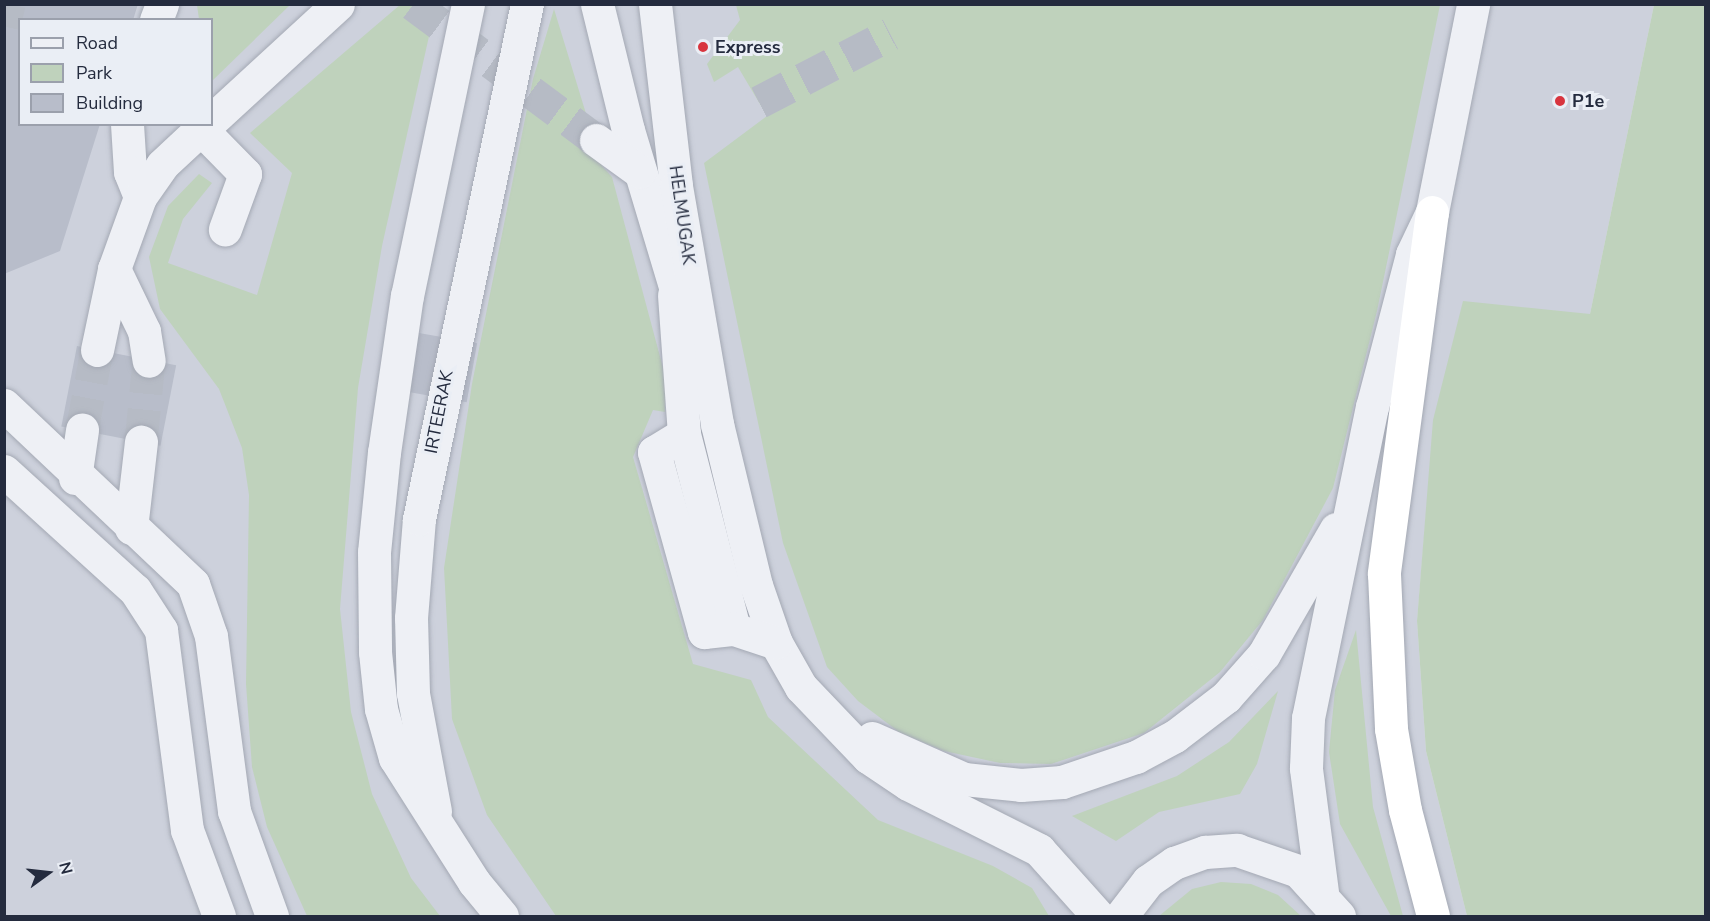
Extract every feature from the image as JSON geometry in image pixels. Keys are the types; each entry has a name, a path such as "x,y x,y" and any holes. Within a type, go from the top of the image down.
{"highway":[{"path":"1432,212 1392,482 1384,585 1391,729 1433,916"}],"street":[{"path":"213,118 338,4"},
{"path":"468,4 406,295 374,552 381,709 395,758 437,824 502,916"},
{"name":"IRTEERAK","path":"437,824 413,693 411,618 419,519 527,4"},
{"path":"597,4 640,172 717,424 756,585 776,643 829,720 908,784 1039,850 1098,916"},
{"name":"HELMUGAK","path":"655,4 676,186 717,424"},
{"path":"1331,904 1306,768 1308,718 1393,321 1412,254 1432,212 1473,4"},
{"path":"127,126 130,172 140,197"},
{"path":"97,350 114,269 140,197 162,165 204,126"},
{"path":"208,126 245,174 225,229"},
{"path":"596,140 640,172"},
{"path":"114,269 144,331 150,361"},
{"path":"672,275 684,434 734,629 776,643"},
{"path":"4,405 75,478 193,584 211,636 234,811 272,916"},
{"path":"75,478 82,430"},
{"path":"131,528 141,442"},
{"path":"4,471 135,590 161,630 187,830 219,916"},
{"path":"829,720 964,779 1062,782 1110,768 1175,736 1233,688 1264,654 1299,598 1354,495"},
{"path":"1121,916 1148,881 1205,852 1237,850 1269,856 1298,870 1331,904"}],"shaded area":[{"path":"5,5 1654,5 1590,314 1434,420 1417,621 1426,751 1467,916 5,916"}],"green space":[{"path":"197,4 290,5 213,80 213,18 199,18"},
{"path":"401,4 436,5 382,246 358,388 340,609 351,712 372,794 411,878 440,916 307,916 267,827 252,767 246,684 249,495 242,448 219,389 160,309 149,257 168,206 199,174 212,183 183,219 168,263 257,295 292,173 250,133"},
{"path":"736,5 1440,5 1377,311 1333,488 1263,620 1220,672 1144,733 1051,764 1000,763 944,751 899,732 858,701 827,667 783,543 704,163 767,116 738,67 714,82 707,64 740,20"},
{"path":"1654,5 1705,5 1705,916 1467,916 1426,751 1417,621 1433,420 1463,301 1590,314"},
{"path":"554,9 602,166 612,177 666,379 665,412 653,410 633,457 693,664 751,680 768,717 878,820 993,866 1032,888 1049,916 556,916 487,815 452,719 444,568 472,384 533,79"},
{"path":"1356,630 1373,807 1403,916 1391,916 1340,824 1329,752 1335,690"},
{"path":"1278,691 1257,764 1240,794 1159,812 1116,841 1072,816 1177,776 1229,742"},
{"path":"1221,882 1251,884 1278,895 1301,916 1159,916 1192,889"}],"building":[{"path":"4,4 138,4 134,18 18,18 18,126 99,126 60,251 4,274"},
{"path":"419,333 477,343 467,402 409,392"},
{"path":"77,346 176,365 160,446 61,426"}],"tunnel":[{"path":"4,26 9,4"},
{"path":"413,4 596,140"},
{"path":"759,102 890,34"},
{"path":"82,430 97,350"},
{"path":"141,442 149,361"}],"place":[{"name":"Express","path":"703,47"},
{"name":"P1e","path":"1560,101"}]}
